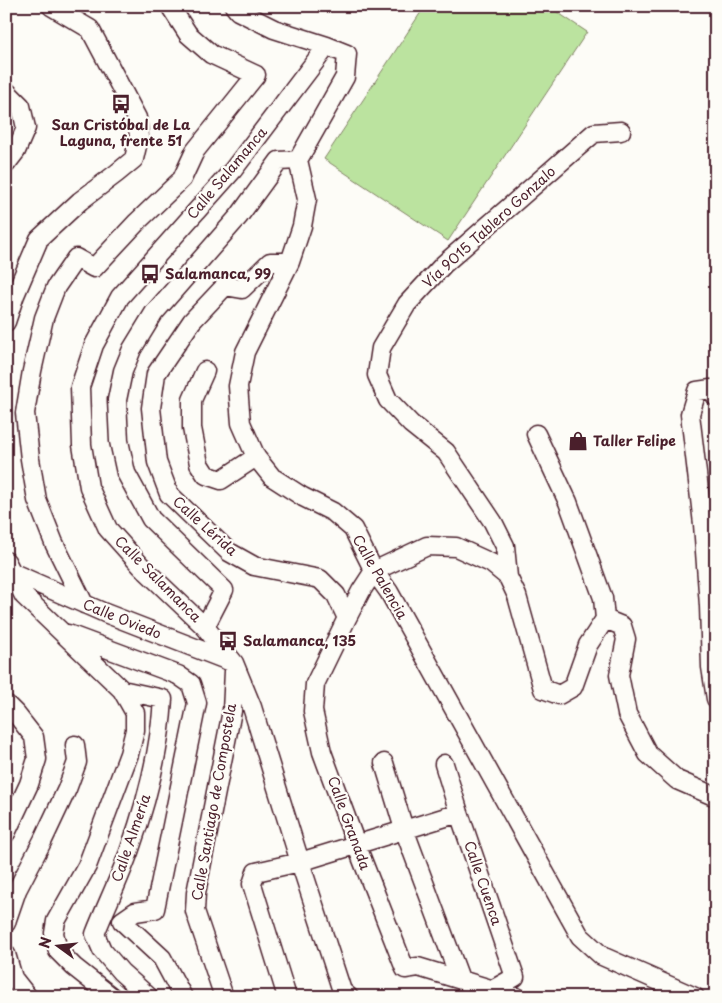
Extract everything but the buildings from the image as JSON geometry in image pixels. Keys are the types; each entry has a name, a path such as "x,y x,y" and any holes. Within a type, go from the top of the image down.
{"street":[{"path":"6,322 14,295 40,239 80,201 134,159 139,136 137,118 90,29 51,6"},
{"path":"84,604 54,542 37,500 30,459 25,413 44,318 56,287 76,258 94,268 137,222 182,179 195,151 256,75 211,54 188,34 170,6"},
{"path":"205,627 224,590 151,519 126,473 119,441 117,400 123,371 132,349 154,313 238,216 279,161 298,160 345,77 347,54 274,29 238,11 234,6"},
{"name":"Calle Salamanca","path":"327,46 232,170 120,297 94,345 80,387 82,445 89,487 108,529 142,567 205,627 234,663 252,708 300,862 345,994"},
{"path":"6,91 21,106 26,128 16,151 6,164"},
{"name":"Vía 9015 Tablero Gonzalo","path":"605,619 588,644 574,688 559,695 543,689 517,596 508,577 506,546 493,522 446,452 411,424 388,400 377,375 381,348 407,304 444,264 594,133 621,131"},
{"name":"Calle Palencia","path":"298,160 307,199 302,226 290,262 245,352 238,386 241,423 256,456 272,477 303,497 333,512 353,529 374,570 389,592 580,936 602,956 695,997"},
{"name":"Calle Lérida","path":"290,262 270,262 242,289 225,286 192,321 156,374 151,408 157,462 169,494 229,552 254,566 320,579 336,595 346,618"},
{"path":"205,371 192,400 192,428 199,464 206,475 221,480 256,456"},
{"path":"716,397 711,389 697,391 690,414 703,524 711,667 716,699"},
{"path":"536,434 568,502 603,598 605,619 622,626 626,639 619,675 627,714 648,754 677,780 716,796"},
{"name":"Vía 9015 Tablero Gonzalo","path":"374,570 427,546 456,547 492,563 508,577"},
{"path":"8,566 24,596 122,690 135,713 135,730 129,754 87,866 56,921 54,933 58,951 112,997"},
{"name":"Calle Oviedo","path":"8,566 84,604 234,663"},
{"name":"Calle Granada","path":"374,570 346,618 315,684 313,711 322,752 405,970 418,967 516,997"},
{"path":"62,632 178,675 191,684 197,702 155,909 135,912 122,921 162,958 184,997"},
{"name":"Calle Santiago de Compostela","path":"224,997 195,911 196,893 232,711 234,663"},
{"name":"Calle Almería","path":"122,690 163,700 161,727 148,789 130,849 95,934 102,950 149,997"},
{"path":"6,704 34,737 37,759 29,784 6,833"},
{"path":"6,923 18,890 44,840 67,788 77,762 75,745"},
{"path":"384,764 404,830 460,979"},
{"name":"Calle Cuenca","path":"444,764 515,977 492,990"},
{"path":"287,997 252,884 256,872 300,862 459,813"},
{"path":"6,954 12,978 28,997"}],"green space":[{"path":"425,6 548,6 587,32 448,241 324,159"}],"place":[{"name":"San Cristóbal de La Laguna, frente 51","path":"121,104"},
{"name":"Salamanca, 99","path":"150,274"},
{"name":"Taller Felipe","path":"578,441"},
{"name":"Salamanca, 135","path":"228,641"}]}
